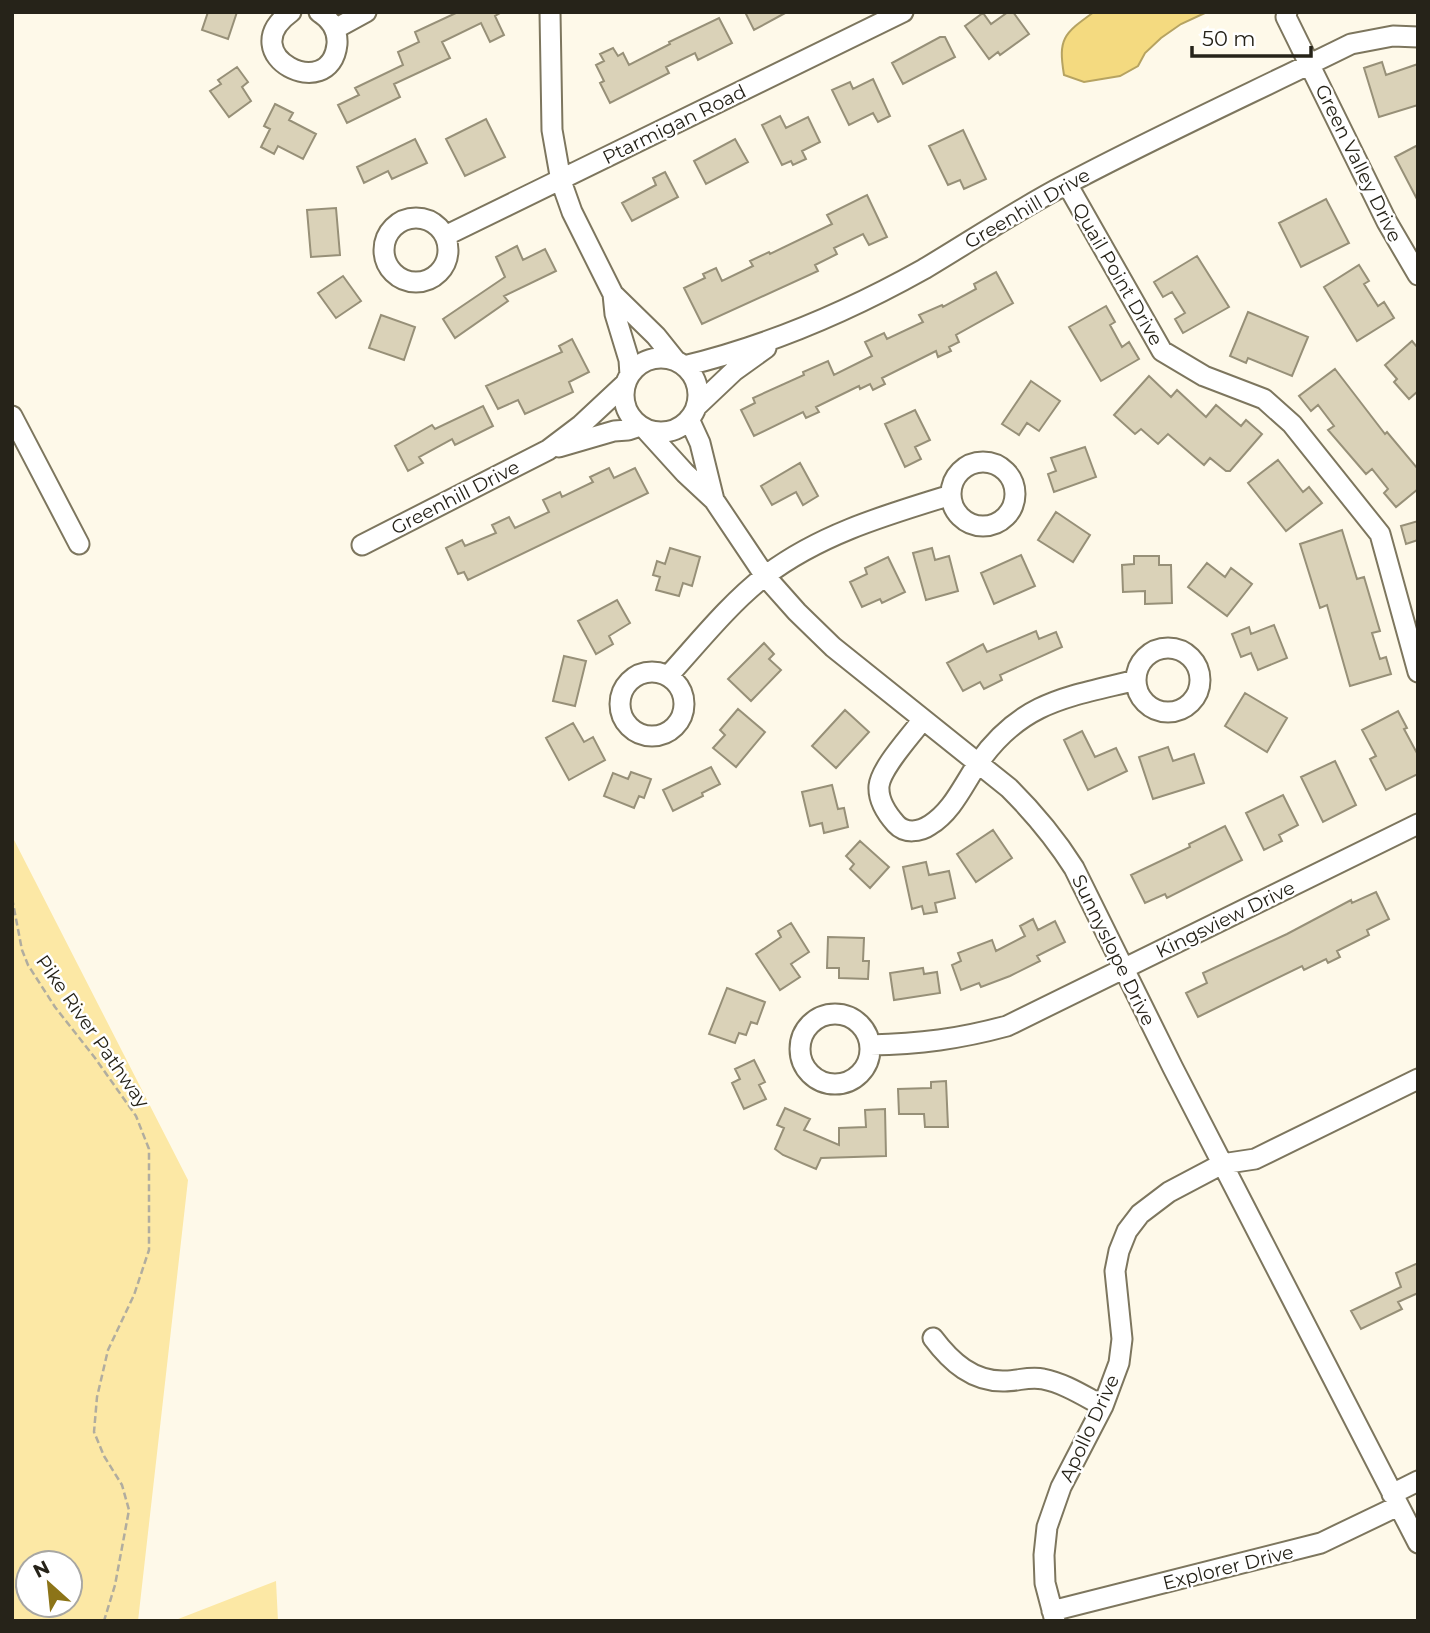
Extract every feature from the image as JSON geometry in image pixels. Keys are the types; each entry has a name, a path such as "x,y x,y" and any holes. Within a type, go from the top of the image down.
{"street":[{"path":"291,12 276,27 273,38 278,58 294,71 315,71 331,59 336,50 335,29 319,12"},
{"path":"335,29 366,12"},
{"path":"550,12 552,130 561,181 572,212 613,294 692,374 697,385 693,412 677,429 667,432 643,428 627,411 624,393 629,360 615,314 613,294"},
{"name":"Ptarmigan Road","path":"444,236 903,12"},
{"name":"Green Valley Drive","path":"1287,12 1286,17 1387,222 1418,275"},
{"name":"Greenhill Drive","path":"680,364 722,357 784,336 922,269 1067,184 1351,44 1393,36 1418,37"},
{"name":"Quail Point Drive","path":"1067,184 1162,351 1204,376 1264,399 1292,424 1380,534 1418,672"},
{"name":"Greenhill Drive","path":"693,412 734,371 784,336"},
{"path":"628,379 646,361 657,359 680,364"},
{"name":"Greenhill Drive","path":"548,450 607,403 628,379"},
{"name":"Sunnyslope Drive","path":"693,412 714,500"},
{"path":"12,416 79,544"},
{"name":"Greenhill Drive","path":"362,545 548,450 614,431 643,428"},
{"name":"Sunnyslope Drive","path":"643,428 714,500 765,576 797,612 833,647 978,763 1033,812 1056,840 1074,868 1222,1164 1418,1544"},
{"path":"668,676 723,615 765,576 841,532 951,495"},
{"path":"923,719 885,771 879,785 881,799 888,814 900,828 913,832 930,825 947,810 999,736 1026,714 1065,697 1136,680"},
{"name":"Kingsview Drive","path":"870,1045 964,1038 1007,1026 1418,824"},
{"name":"Apollo Drive","path":"1054,1616 1045,1583 1047,1527 1060,1487 1103,1406 1119,1363 1122,1339 1115,1271 1127,1231 1140,1214 1156,1200 1222,1164 1255,1159 1418,1079"},
{"path":"933,1338 946,1355 971,1374 989,1380 1039,1378 1057,1382 1103,1406"},
{"name":"Explorer Drive","path":"1054,1616 1321,1543 1395,1500 1418,1481"}],"path":[{"name":"Pike River Pathway","path":"12,898 22,950 28,965 55,1007 136,1116 149,1149 149,1250 134,1294 108,1350 97,1398 94,1432 104,1456 122,1485 129,1510 115,1585 104,1621"}],"shaded area":[{"path":"1094,12 1207,12 1181,24 1161,38 1145,53 1138,66 1120,76 1084,82 1064,75 1063,45 1069,32"},
{"path":"12,836 188,1180 138,1621 12,1621"},
{"path":"276,1581 278,1621 173,1621"}],"building":[{"path":"208,12 237,12 228,39 202,30"},
{"path":"458,12 502,12 495,16 504,35 490,42 481,23 442,42 450,58 394,84 400,97 347,123 338,105 359,95 355,88 403,65 398,52 419,42 415,32"},
{"path":"745,12 787,12 754,30"},
{"path":"1008,12 1013,12 1029,34 1000,55 998,52 989,59 965,26 983,13 991,24"},
{"path":"719,18 732,43 698,60 695,53 666,67 669,73 610,103 600,83 604,81 596,65 604,61 600,54 613,48 618,56 623,53 629,65"},
{"path":"940,37 945,37 955,57 903,84 892,63"},
{"path":"1382,62 1386,75 1418,64 1418,105 1379,117 1364,68"},
{"path":"237,67 248,82 242,87 251,101 229,117 210,91 221,84 218,80"},
{"path":"873,79 890,116 878,122 873,113 849,125 832,90 850,82 853,89"},
{"path":"275,104 293,113 289,120 316,134 303,159 278,146 274,154 261,147 270,129 264,126"},
{"path":"780,116 786,128 808,117 820,142 802,151 806,159 793,165 791,161 782,165 762,125"},
{"path":"486,119 505,157 465,176 446,139"},
{"path":"963,130 986,179 964,189 960,180 948,185 929,146"},
{"path":"415,139 427,163 392,179 388,171 364,183 357,167"},
{"path":"735,139 748,162 706,184 694,161"},
{"path":"1418,145 1418,201 1395,157"},
{"path":"665,172 678,197 632,221 622,203 656,185 653,178"},
{"path":"867,195 887,237 869,245 863,234 834,248 837,254 815,265 818,271 702,324 684,288 705,278 703,274 716,268 722,281 753,266 750,261 832,224 827,215"},
{"path":"1326,199 1349,243 1301,267 1279,223"},
{"path":"336,208 340,255 311,257 307,210"},
{"path":"517,246 523,260 545,249 556,271 504,296 508,301 455,338 443,319 505,277 496,257"},
{"path":"1197,256 1229,307 1183,333 1175,319 1185,313 1172,292 1163,297 1154,282"},
{"path":"1359,265 1369,281 1364,284 1378,306 1384,302 1394,318 1357,341 1324,287"},
{"path":"996,272 1013,303 956,335 959,342 949,347 951,351 938,357 936,351 882,378 885,384 873,390 870,384 860,389 859,386 816,407 819,412 806,418 803,412 754,436 741,410 755,403 753,398 828,361 834,375 872,356 865,342 884,333 887,339 923,322 919,315 942,305 943,307 976,289 974,284"},
{"path":"343,276 361,301 336,318 318,293"},
{"path":"1106,306 1115,322 1110,325 1122,347 1129,342 1139,359 1101,381 1069,327"},
{"path":"1248,312 1308,337 1292,376 1248,358 1246,363 1230,356"},
{"path":"381,315 415,327 404,360 369,348"},
{"path":"572,339 589,372 569,382 573,392 525,414 518,400 498,409 486,386 562,352 559,346"},
{"path":"1412,341 1418,348 1418,391 1409,399 1394,382 1397,379 1385,365"},
{"path":"1335,369 1385,434 1387,432 1418,469 1418,489 1396,507 1384,493 1388,489 1372,469 1366,474 1328,430 1334,426 1318,405 1311,411 1299,396"},
{"path":"1149,376 1171,397 1177,390 1206,417 1216,405 1241,426 1246,420 1262,434 1230,471 1226,471 1210,458 1204,465 1168,434 1158,444 1141,429 1135,434 1114,415"},
{"path":"1031,381 1060,401 1039,431 1027,423 1019,435 1002,424"},
{"path":"483,406 493,426 455,445 452,439 419,457 423,463 408,471 395,446 432,425 435,429"},
{"path":"915,410 930,440 915,447 921,459 905,467 885,424"},
{"path":"1085,447 1096,477 1054,492 1048,474 1056,471 1051,458"},
{"path":"1278,460 1303,492 1309,487 1322,503 1286,531 1248,483"},
{"path":"800,463 818,496 803,505 796,492 772,505 761,486"},
{"path":"609,468 614,478 635,468 648,493 468,580 464,572 458,574 446,548 462,540 465,546 496,533 492,525 509,517 515,528 549,512 543,500 560,492 562,497 593,482 590,477"},
{"path":"1056,512 1090,535 1073,562 1038,540"},
{"path":"1418,521 1418,540 1406,544 1401,526"},
{"path":"1342,530 1357,579 1364,577 1380,631 1372,633 1380,659 1386,657 1391,674 1350,686 1327,605 1320,608 1300,544"},
{"path":"670,548 700,557 692,586 683,583 679,596 656,590 660,577 653,575 657,561 665,564"},
{"path":"932,548 935,560 949,556 958,591 926,600 913,553"},
{"path":"1021,555 1035,586 994,604 981,573"},
{"path":"1134,556 1159,556 1159,565 1171,565 1172,603 1145,604 1145,591 1123,592 1122,565 1134,564"},
{"path":"888,557 905,592 882,603 880,599 862,607 850,582 867,574 865,568"},
{"path":"1207,563 1225,577 1231,568 1252,584 1227,616 1188,587"},
{"path":"617,600 630,623 609,636 613,644 596,654 578,621"},
{"path":"1274,625 1287,658 1258,670 1251,653 1241,657 1232,634 1249,627 1251,634"},
{"path":"1036,631 1039,639 1056,632 1062,647 1000,675 1002,680 984,689 980,682 963,691 947,663 983,644 987,652"},
{"path":"764,643 774,654 769,659 781,670 751,701 728,679"},
{"path":"564,656 586,661 575,706 553,701"},
{"path":"1245,693 1287,718 1267,752 1225,726"},
{"path":"738,709 765,732 736,767 713,748 725,735 720,730"},
{"path":"845,710 869,732 836,768 812,746"},
{"path":"1398,711 1418,755 1418,774 1386,790 1370,759 1376,756 1362,730"},
{"path":"573,723 584,742 593,737 605,760 569,780 546,738"},
{"path":"1082,731 1095,757 1116,748 1127,771 1088,790 1064,740"},
{"path":"1168,747 1173,761 1194,754 1204,783 1153,799 1139,757"},
{"path":"1335,761 1356,805 1323,822 1301,777"},
{"path":"711,767 720,784 673,811 663,790"},
{"path":"631,772 651,779 644,798 639,796 634,808 604,796 613,773 628,779"},
{"path":"832,785 838,809 844,808 848,827 824,833 822,823 810,826 802,792"},
{"path":"1283,795 1298,825 1279,835 1282,841 1264,850 1246,813"},
{"path":"1225,826 1242,860 1167,898 1165,894 1145,903 1131,875 1190,847 1189,844"},
{"path":"993,830 1012,858 976,882 957,854"},
{"path":"860,841 889,867 870,888 850,869 854,864 846,856"},
{"path":"926,862 929,875 949,871 955,898 935,903 937,912 924,914 922,906 912,909 903,867"},
{"path":"1376,892 1389,919 1367,930 1369,935 1337,951 1340,957 1328,963 1326,959 1304,970 1302,966 1198,1017 1186,993 1207,983 1203,973 1287,934 1351,900 1352,903"},
{"path":"1033,919 1038,930 1055,921 1065,942 1037,956 1040,961 1010,976 981,987 979,983 961,990 952,965 961,961 958,953 992,940 996,951 1025,936 1020,926"},
{"path":"791,923 809,952 791,964 800,977 780,990 756,954 781,937 778,931"},
{"path":"828,937 864,938 863,961 869,961 868,979 839,978 839,968 827,968"},
{"path":"923,968 924,974 937,972 940,993 894,1000 890,973"},
{"path":"727,988 765,1002 757,1024 751,1022 746,1035 739,1033 735,1043 709,1034"},
{"path":"754,1060 765,1082 759,1085 766,1099 744,1109 732,1083 740,1079 735,1069"},
{"path":"946,1081 948,1127 925,1127 924,1114 899,1114 898,1089 931,1088 931,1082"},
{"path":"785,1108 810,1119 804,1130 839,1145 839,1128 866,1127 865,1110 885,1109 886,1156 821,1158 816,1169 783,1155 775,1149 784,1128 777,1125"},
{"path":"1418,1263 1418,1293 1398,1302 1402,1309 1361,1329 1351,1311 1401,1287 1396,1273"}]}
